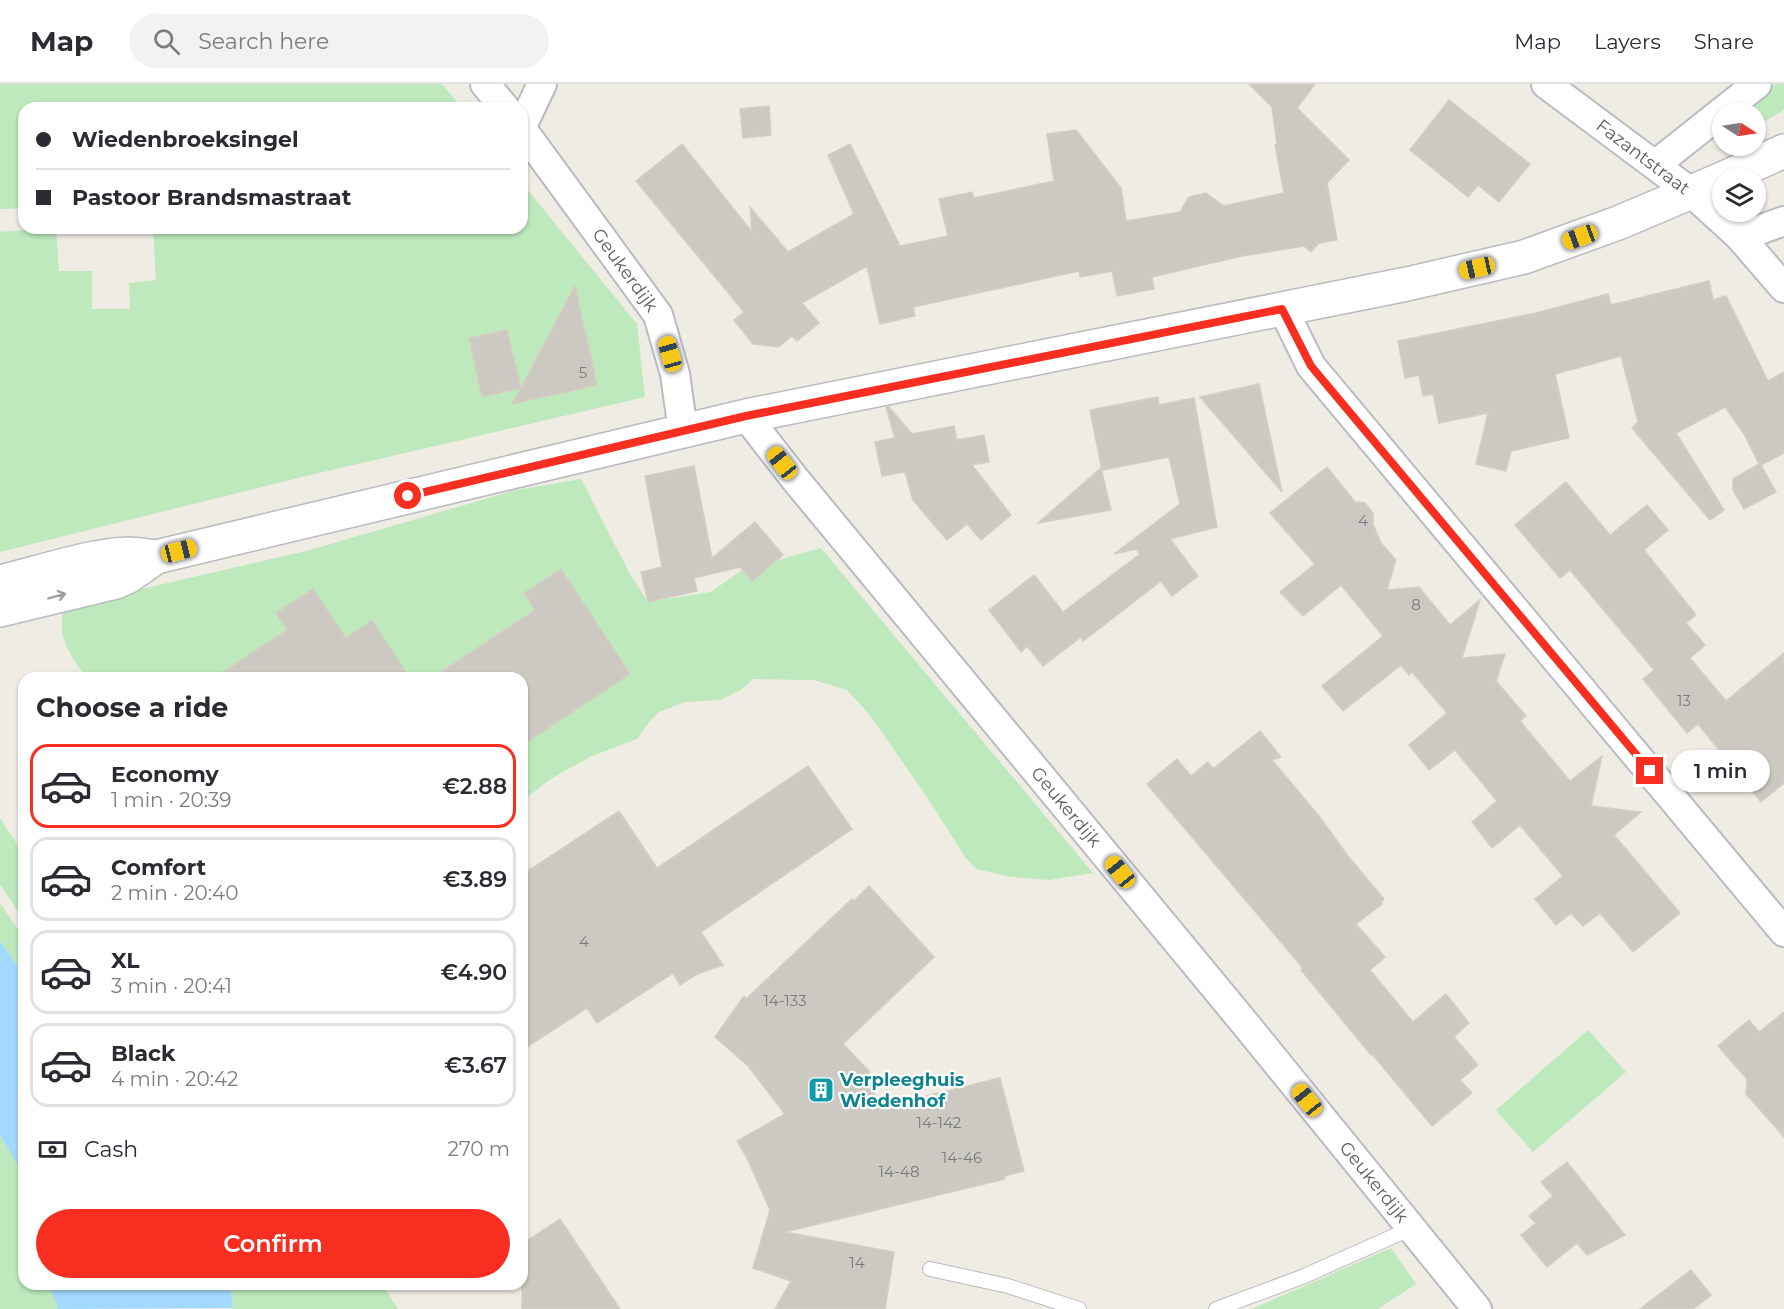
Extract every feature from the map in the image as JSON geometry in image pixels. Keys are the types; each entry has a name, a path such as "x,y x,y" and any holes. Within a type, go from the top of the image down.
{"street":[{"path":"485,84 500,102"},
{"path":"528,115 542,84"},
{"name":"Fazantstraat","path":"1546,84 1692,193 1740,237 1784,288"},
{"path":"1655,165 1757,84"},
{"name":"Geukerdijk","path":"528,136 658,315 675,374 683,431"},
{"path":"1747,168 1784,151"},
{"path":"0,582 112,556 128,554 156,557 746,416 1407,284 1524,257 1618,223 1712,184"},
{"path":"1740,237 1784,221"},
{"path":"1282,309 1311,366 1784,932"},
{"name":"Geukerdijk","path":"746,416 795,479 1477,1309"},
{"path":"0,610 116,582 129,576 156,557"}],"lane":[{"path":"1216,1309 1302,1277 1412,1228"},
{"path":"930,1269 1008,1286 1079,1309"}],"green space":[{"path":"0,84 442,84 457,102 18,102 18,208 0,209"},
{"path":"1776,84 1784,84 1784,110 1766,121 1766,102 1755,102"},
{"path":"528,190 637,324 645,397 302,477 0,552 0,232 18,231 18,234 56,234 59,271 92,271 92,309 130,309 129,283 156,280 153,234 528,234"},
{"path":"581,479 631,576 648,602 711,592 742,570 821,548 1093,873 1049,880 1011,877 976,869 965,857 927,797 869,714 847,690 814,680 753,679 741,690 720,700 685,702 659,712 637,739 592,756 552,778 528,796 528,672 82,672 70,654 64,639 63,610 69,606 310,550 516,490"},
{"path":"0,818 18,846 18,912 0,884"},
{"path":"0,903 18,929 18,966 0,941"},
{"path":"1588,1030 1626,1072 1533,1152 1496,1110"},
{"path":"0,1135 18,1166 18,1290 51,1290 58,1309 0,1309"},
{"path":"1391,1248 1416,1284 1378,1309 1252,1309"},
{"path":"230,1290 386,1290 398,1309 230,1309 233,1308"}],"water":[{"path":"0,941 18,966 18,1166 0,1135"},
{"path":"51,1290 230,1290 233,1308 58,1309"}],"building":[{"path":"1249,84 1315,84 1297,108 1349,160 1327,183 1337,240 1319,243 1311,252 1304,246 1242,256 1152,277 1154,289 1117,296 1112,271 1080,277 1079,271 913,307 915,316 880,324 867,266 802,303 819,323 797,341 792,336 778,347 753,344 734,320 744,312 636,181 682,144 752,232 750,207 788,252 854,214 828,155 850,144 900,246 948,236 939,199 972,192 974,198 1054,181 1047,134 1076,130 1121,188 1126,221 1180,212 1189,197 1206,193 1224,206 1284,193 1275,145 1277,144 1272,107"},
{"path":"1449,100 1530,164 1499,202 1478,185 1468,197 1410,150"},
{"path":"769,106 771,135 743,138 740,109"},
{"path":"1709,281 1713,300 1726,296 1768,381 1784,372 1784,453 1761,465 1776,492 1744,509 1733,490 1733,479 1759,464 1744,434 1725,407 1676,433 1724,510 1710,520 1632,428 1638,422 1621,356 1555,374 1569,438 1511,451 1506,471 1476,464 1488,413 1439,423 1433,394 1423,396 1419,375 1405,378 1398,341 1536,313 1608,294 1611,305"},
{"path":"575,286 597,385 512,404"},
{"path":"507,330 521,388 482,397 469,338"},
{"path":"1259,384 1282,492 1200,397"},
{"path":"1158,397 1159,405 1194,398 1217,527 1170,539 1198,576 1172,596 1161,581 1083,641 1081,637 1043,666 1027,646 1021,652 989,610 1034,575 1063,612 1140,554 1136,549 1114,554 1180,504 1169,457 1102,470 1090,410"},
{"path":"886,407 889,407 912,434 954,426 957,440 984,435 989,462 972,465 1011,515 981,540 967,524 947,540 913,500 905,472 882,476 875,442 895,438"},
{"path":"694,466 712,558 755,522 783,555 752,581 740,567 694,578 697,591 648,602 641,572 662,567 645,476"},
{"path":"1327,467 1355,502 1365,503 1373,513 1373,524 1381,543 1396,560 1387,590 1419,587 1450,625 1480,600 1462,658 1505,654 1496,681 1526,716 1520,721 1570,781 1602,756 1591,806 1641,812 1614,835 1680,913 1633,952 1600,913 1583,926 1571,913 1556,925 1535,899 1563,876 1520,825 1492,848 1472,822 1497,801 1455,750 1429,770 1409,745 1447,713 1412,672 1409,675 1401,665 1343,711 1322,686 1383,636 1341,585 1303,616 1280,592 1315,564 1270,513"},
{"path":"1101,468 1111,510 1038,523"},
{"path":"1566,482 1610,535 1647,505 1668,530 1644,550 1696,615 1686,623 1705,645 1690,658 1726,701 1784,653 1784,783 1761,802 1698,724 1687,733 1643,679 1654,670 1570,570 1560,578 1515,525"},
{"path":"561,569 630,674 528,741 528,672 441,672 535,610 524,593"},
{"path":"313,589 346,638 372,620 406,672 223,672 287,630 276,613"},
{"path":"1260,731 1281,757 1272,760 1384,899 1382,904 1356,924 1385,957 1370,970 1413,1022 1446,994 1469,1023 1454,1037 1478,1065 1460,1080 1472,1093 1432,1126 1301,970 1303,968 1147,784 1177,759 1191,776 1208,762 1213,769"},
{"path":"808,766 852,829 701,932 723,965 697,974 680,985 673,973 597,1023 587,1008 528,1046 528,871 619,811 657,868"},
{"name":"Verpleeghuis Wiedenhof","path":"869,886 934,957 843,1044 869,1071 878,1108 1000,1078 1024,1171 1004,1176 1005,1179 785,1232 894,1252 885,1309 775,1309 791,1281 753,1268 770,1210 737,1141 785,1114 748,1066 715,1037 744,996 746,999 852,899 854,901"},
{"path":"1784,1012 1784,1137 1746,1094 1747,1079 1718,1046 1749,1020 1759,1032"},
{"path":"1567,1162 1625,1235 1587,1255 1577,1243 1547,1267 1521,1235 1536,1223 1529,1216 1553,1196 1541,1182"},
{"path":"560,1219 620,1309 522,1309 522,1290 528,1290 528,1240"},
{"path":"1691,1270 1711,1295 1693,1309 1640,1309"}],"place":[{"name":"Verpleeghuis Wiedenhof","path":"821,1090"}],"route":[{"path":"408,496 746,416 1282,309 1311,366 1650,771"}]}
